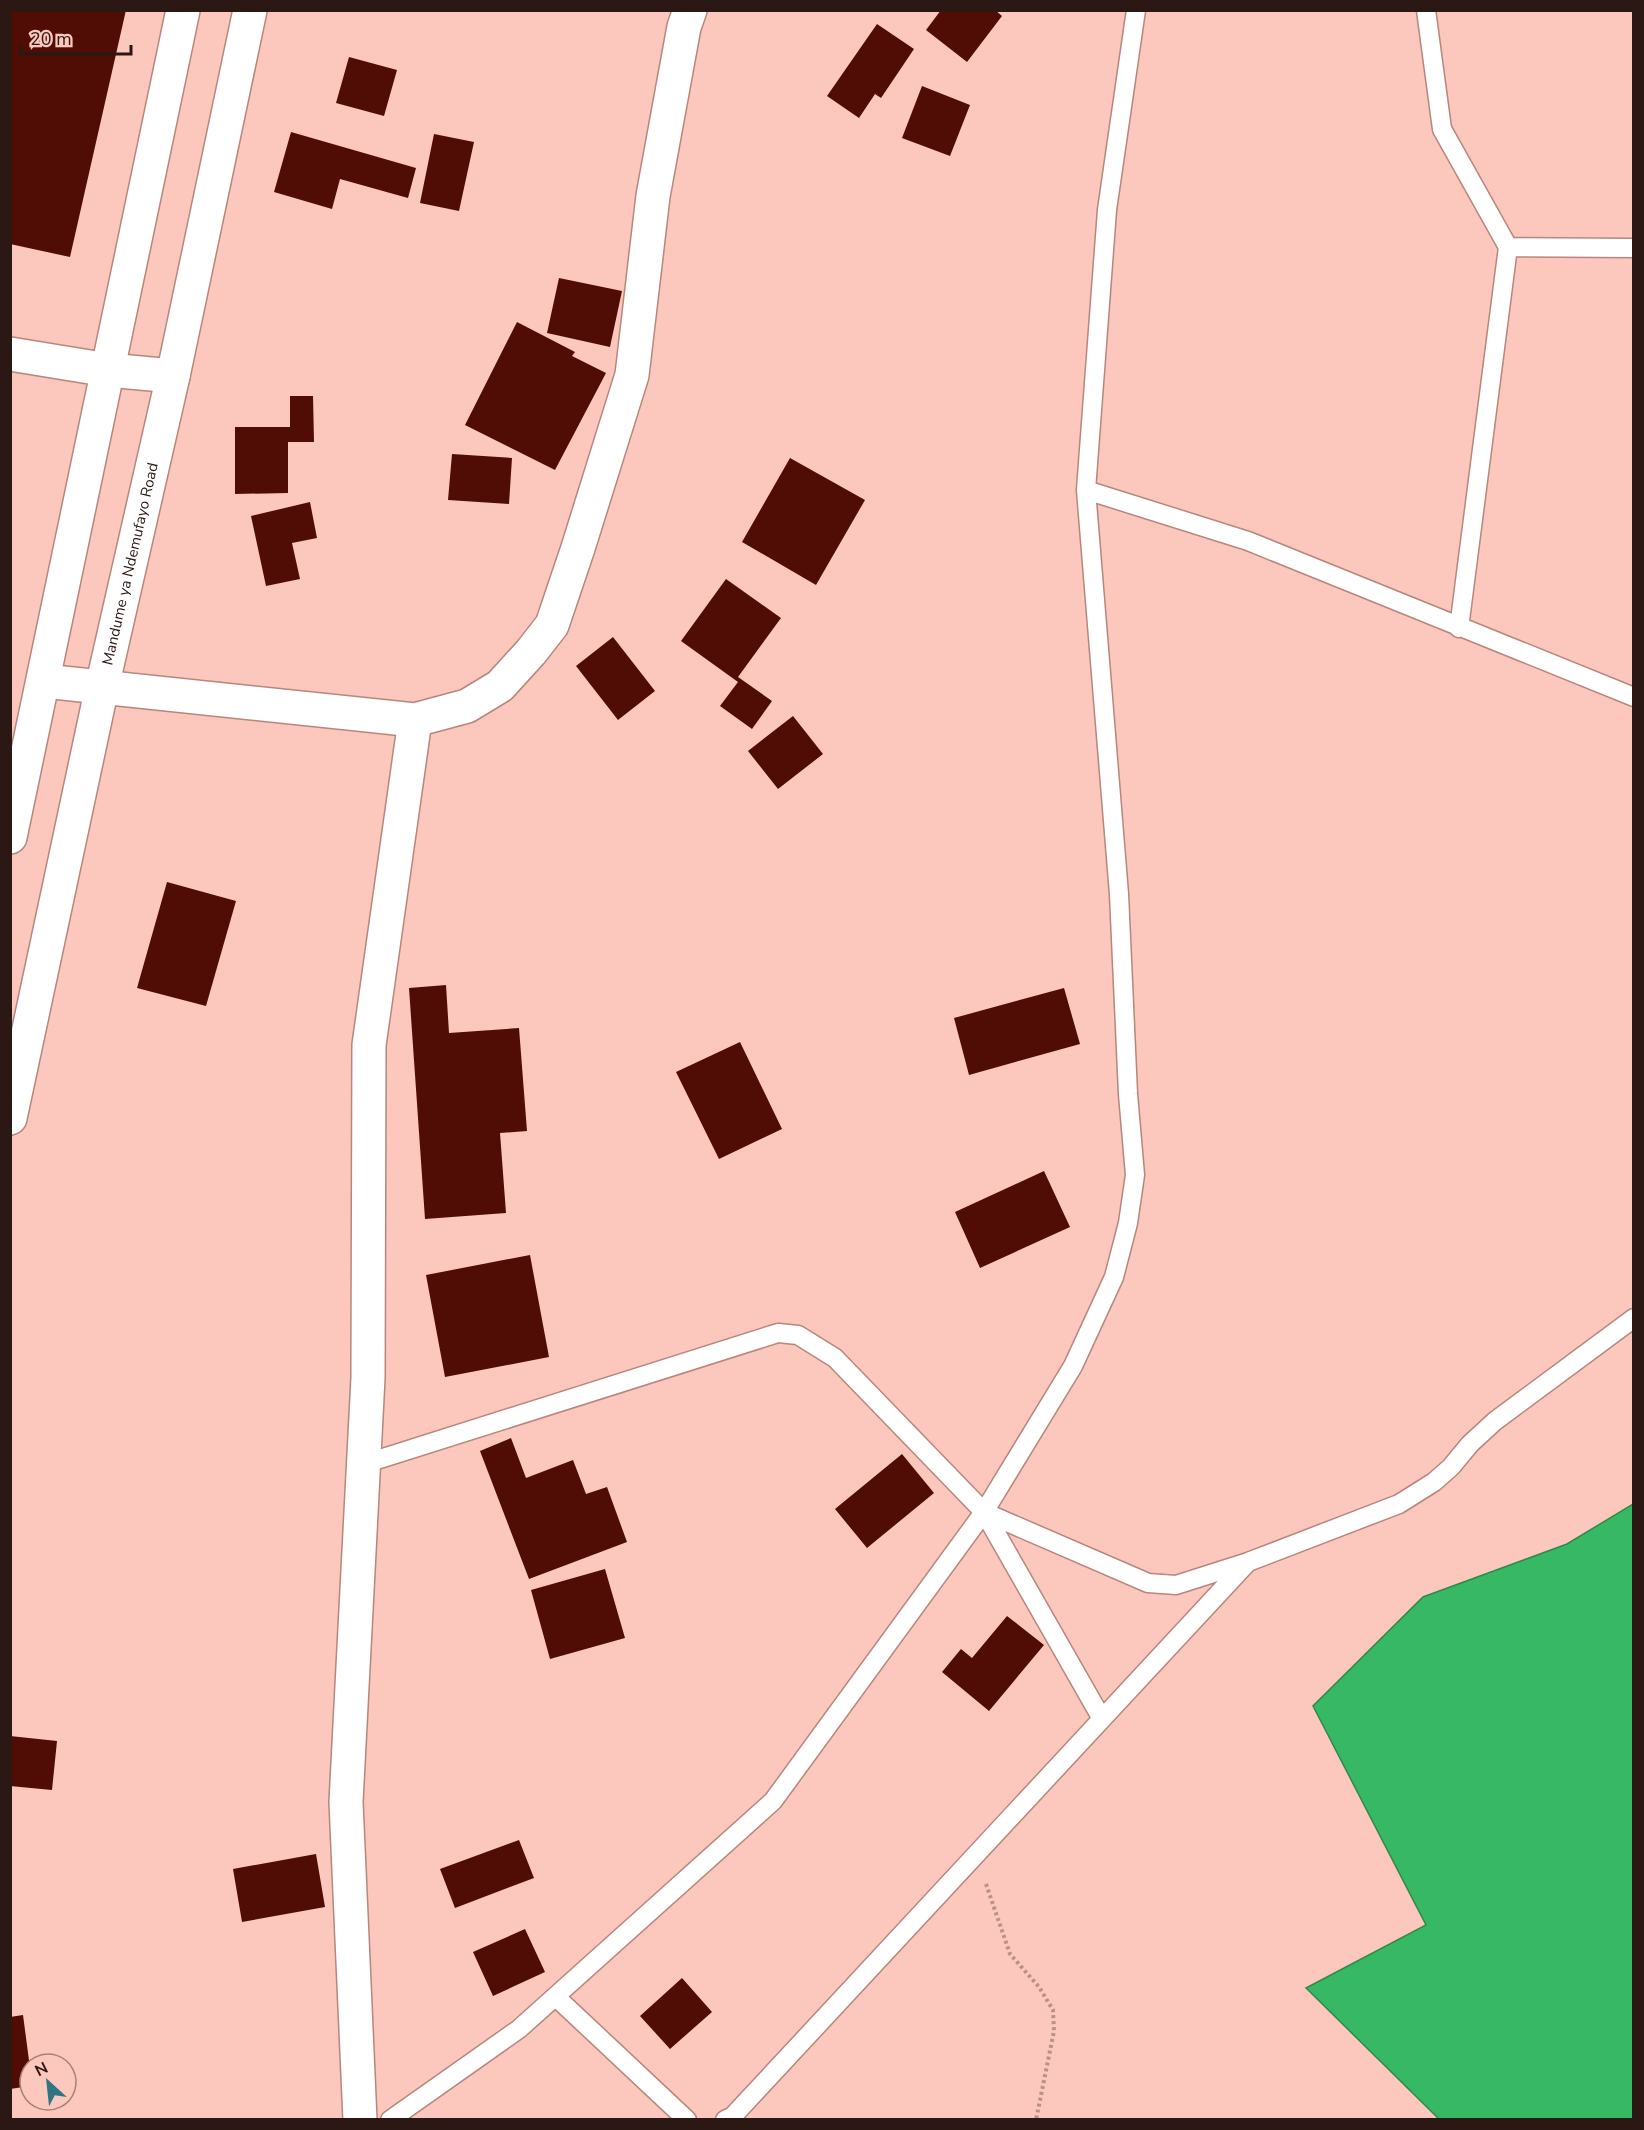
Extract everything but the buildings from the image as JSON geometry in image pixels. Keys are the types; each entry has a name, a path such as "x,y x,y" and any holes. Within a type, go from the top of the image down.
{"street":[{"path":"10,837 183,10"},
{"name":"Mandume ya Ndemufayo Road","path":"10,1118 102,687 173,376 250,10"},
{"path":"44,681 415,720 467,706 500,686 531,652 552,624 632,375 653,196 684,27 690,10"},
{"path":"10,354 108,370 173,376"},
{"path":"360,2120 346,1802 368,1378 369,1045 415,720"}],"lane":[{"path":"390,2120 519,2029 773,1801 984,1512 1073,1366 1114,1277 1128,1223 1135,1175 1128,1094 1119,894 1086,490 1107,210 1136,10"},
{"path":"1426,10 1442,129 1508,247 1459,628"},
{"path":"1508,247 1634,248"},
{"path":"1086,490 1248,541 1634,697"},
{"path":"984,1512 1148,1583 1176,1585 1248,1562 1399,1504 1443,1474 1495,1421 1634,1318"},
{"path":"364,1464 778,1333 798,1335 834,1358 984,1512 1102,1719"},
{"path":"724,2120 733,2116 1248,1562"},
{"path":"556,1997 687,2120"}],"path":[{"path":"976,1855 1010,1954 1039,1987 1053,2010 1054,2031 1036,2120"}],"shaded area":[{"path":"1633,1504 1633,2119 1439,2119 1306,1988 1426,1925 1313,1706 1423,1597 1567,1544"}]}
